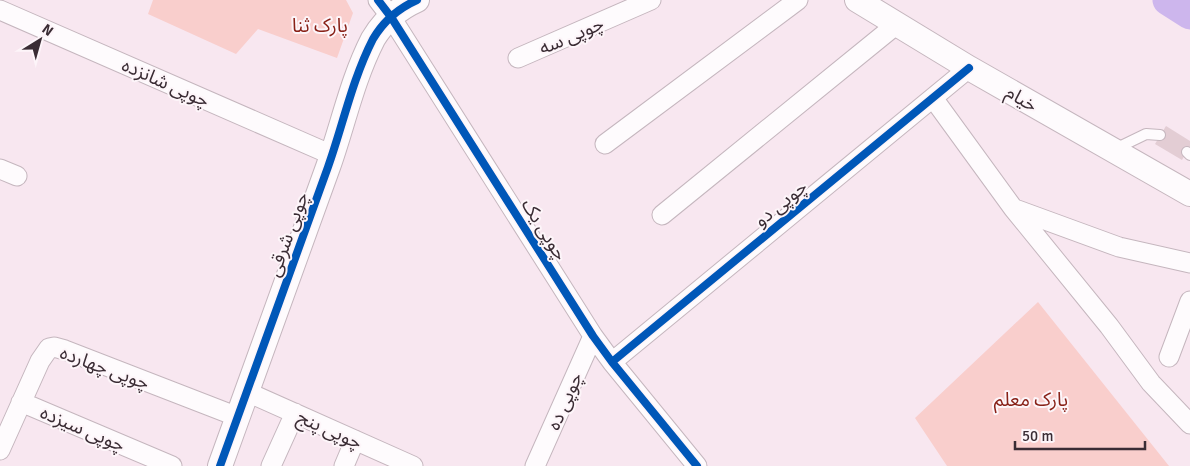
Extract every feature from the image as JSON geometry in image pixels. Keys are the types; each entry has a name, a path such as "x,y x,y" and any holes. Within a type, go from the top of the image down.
{"street":[{"name":"چوپی سه","path":"518,58 651,0"},
{"path":"605,144 798,0"},
{"name":"خیام","path":"856,0 969,68 1190,194"},
{"name":"چوپی شرقی","path":"220,466 332,155 354,81 374,38 399,4"},
{"name":"چوپی یک","path":"399,4 593,336 697,466"},
{"name":"چوپی شانزده","path":"0,10 332,155"},
{"path":"662,215 897,24"},
{"name":"چوپی دو","path":"612,362 969,68"},
{"path":"933,98 1013,208 1109,326 1151,383 1190,424"},
{"path":"1013,208 1119,248 1190,263"},
{"path":"1169,357 1190,301"},
{"name":"چوپی ده","path":"535,466 593,336"},
{"name":"چوپی چهارده","path":"0,450 44,353 48,348 54,347 238,418"},
{"name":"چوپی پنج","path":"247,392 413,466"},
{"name":"چوپی سیزده","path":"21,402 172,466"},
{"path":"271,466 295,413"},
{"path":"344,466 354,440"}],"lane":[{"path":"1113,150 1146,134 1160,135"}],"green space":[{"name":"پارک ثنا","path":"153,0 346,0 353,13 337,58 258,29 236,54 148,14"},
{"name":"پارک معلم","path":"1038,302 1169,466 947,466 915,418"}],"building":[{"path":"1166,126 1190,141 1190,146 1182,160 1155,144"}],"waterway":[{"path":"1168,0 1190,14"}],"cycle path":[{"path":"378,0 391,17 593,336 697,466"},
{"path":"220,466 328,167 353,86 366,55 373,39 387,21 404,7 417,0"},
{"path":"612,362 969,68"}]}
